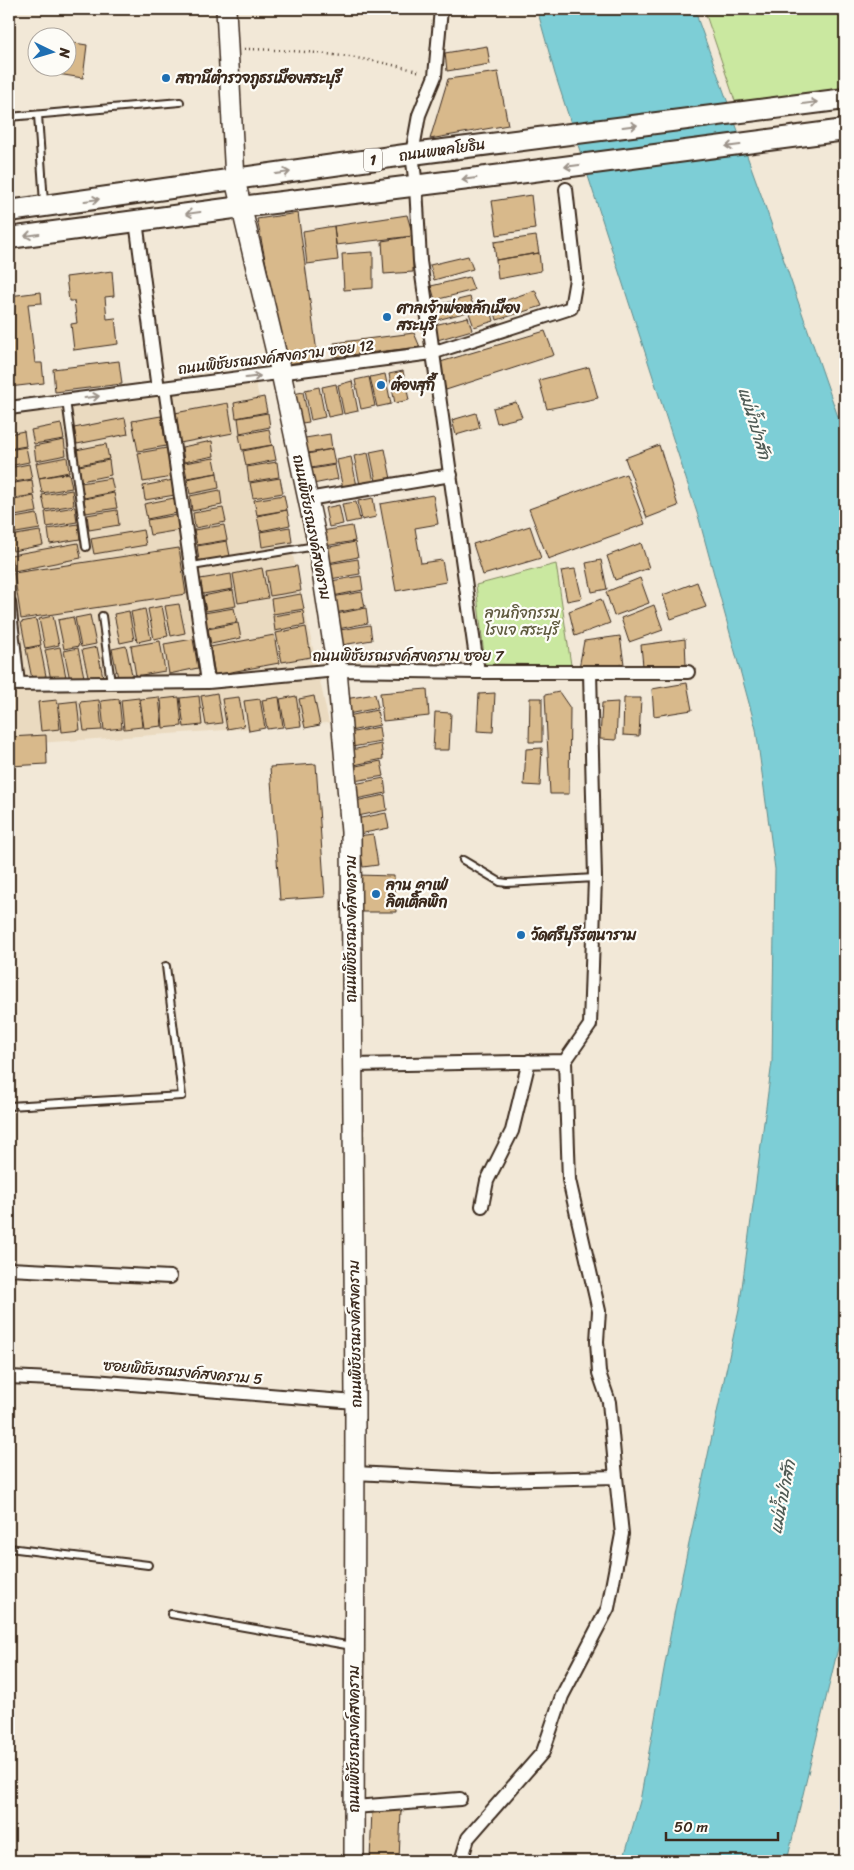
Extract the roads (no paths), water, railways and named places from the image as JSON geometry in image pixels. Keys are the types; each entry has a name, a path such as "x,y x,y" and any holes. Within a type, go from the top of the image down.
{"main road":[{"name":"ถนนพหลโยธิน","path":"9,211 412,154 845,98"},
{"name":"ถนนพหลโยธิน","path":"9,238 845,130"}],"street":[{"name":"ถนนพิชัยรณรงค์สงคราม","path":"226,9 235,180 281,373 318,546 337,670 351,832 355,1402 354,1861"},
{"path":"441,9 435,76 419,115 412,154 416,186 420,261 478,672"},
{"name":"ถนนพิชัยรณรงค์สงคราม ซอย 12","path":"9,408 432,354 571,308 576,279 566,189"},
{"path":"136,221 192,566 208,682"},
{"path":"308,499 451,475"},
{"path":"9,603 13,684"},
{"name":"ถนนพิชัยรณรงค์สงคราม ซอย 7","path":"13,684 208,682 337,670 688,672"},
{"path":"461,1861 468,1838 543,1752 562,1696 608,1608 622,1534 609,1402 599,1373 597,1341 599,1311 569,1180 565,1061 590,1025 595,878 590,672"},
{"path":"482,1206 487,1181 512,1131 529,1061"},
{"path":"352,1065 565,1061"},
{"path":"9,1269 170,1277"},
{"name":"ซอยพิชัยรณรงค์สงคราม 5","path":"9,1377 94,1381 355,1402"},
{"path":"355,1473 492,1480 616,1477"},
{"path":"354,1807 460,1799"}],"lane":[{"path":"9,117 180,102"},
{"path":"38,115 44,207"},
{"path":"66,400 86,547"},
{"path":"192,566 318,546"},
{"path":"102,616 111,683"},
{"path":"462,860 500,882 507,883 595,878"},
{"path":"9,1106 182,1096 166,966"},
{"path":"9,1548 148,1564"},
{"path":"171,1614 355,1647"}],"water":[{"name":"แม่น้ำป่าสัก","path":"537,9 696,9 698,20 845,437 845,1619 787,1861 623,1861 640,1801 675,1609 739,1310 772,1062 775,869 756,729 699,519 555,74"}],"place":[{"name":"สถานีตำรวจภูธรเมืองสระบุรี","path":"166,78"},
{"name":"ศาลเจ้าพ่อหลักเมือง สระบุรี","path":"387,317"},
{"name":"ต๋องสุกี้","path":"381,385"},
{"name":"ลาน คาเฟ่ ลิตเติ้ลพิก","path":"376,894"},
{"name":"วัดศรีบุรีรตนาราม","path":"521,935"}],"park label":[{"name":"ลานกิจกรรม โรงเจ สระบุรี","path":"522,622"}]}
